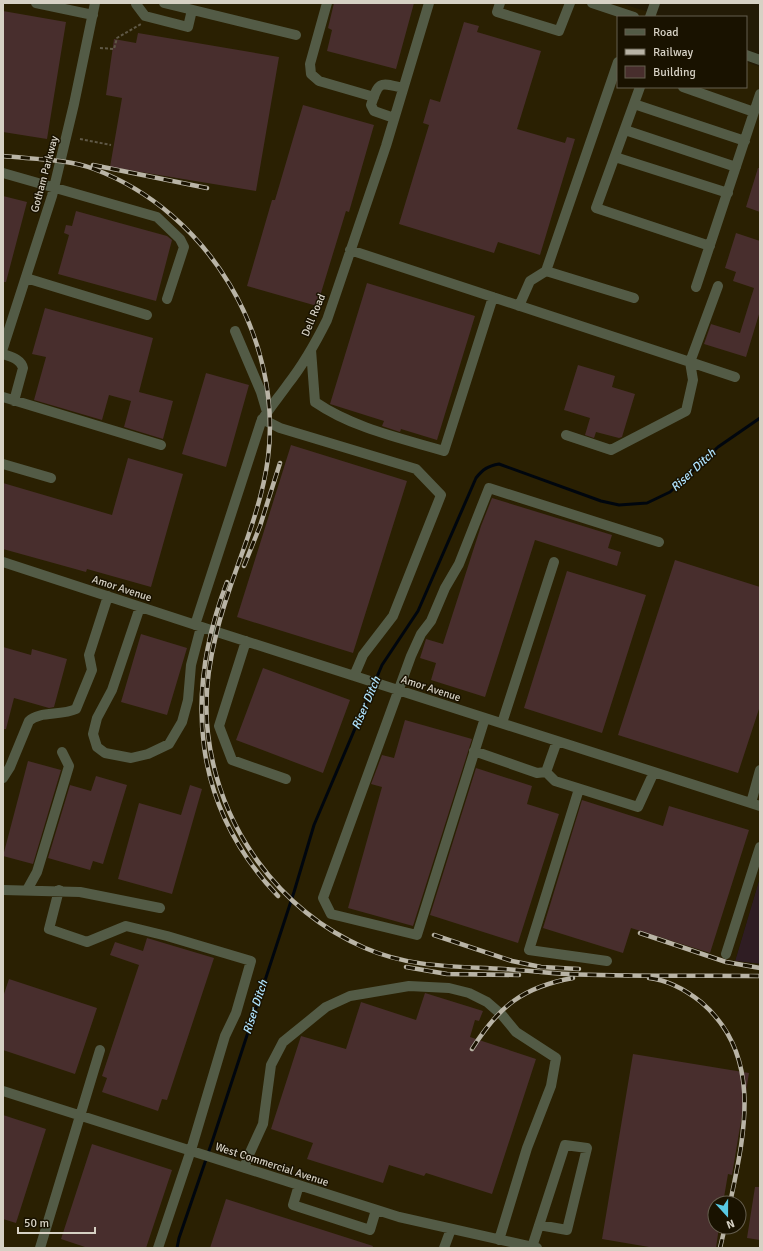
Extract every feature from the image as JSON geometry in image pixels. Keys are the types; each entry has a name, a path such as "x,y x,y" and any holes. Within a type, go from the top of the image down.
{"street":[{"path":"36,3 93,15"},
{"name":"Gotham Parkway","path":"3,348 54,188 74,104 95,3"},
{"path":"136,3 145,16 188,27 192,10"},
{"path":"164,3 296,35"},
{"path":"327,3 310,64 311,74 319,80 374,97"},
{"name":"Dell Road","path":"140,607 112,690 106,700 93,734 96,747 105,753 131,758 148,754 169,744 182,722 188,700 191,665 198,626 265,416 289,384 311,350 327,320 404,88 429,3"},
{"path":"500,3 497,12 559,31 570,3"},
{"path":"592,3 628,16"},
{"path":"650,16 655,3"},
{"path":"747,55 760,60"},
{"path":"519,306 530,281 546,271 617,65"},
{"path":"394,118 372,109 374,97 380,84 385,83 404,88"},
{"path":"640,88 596,208 710,246"},
{"path":"686,88 754,112"},
{"path":"696,287 760,94"},
{"path":"634,104 744,141"},
{"path":"625,130 736,167"},
{"path":"615,157 728,193"},
{"path":"3,173 157,217 180,239 184,247 166,300"},
{"path":"350,250 735,377"},
{"path":"546,271 634,298"},
{"path":"26,278 147,315"},
{"path":"566,435 611,450 686,411 693,380 690,362 718,286"},
{"path":"311,350 315,402 330,413 357,425 444,451 494,297"},
{"path":"235,331 261,392 265,416 280,428 416,469 441,495 393,616 363,655 354,676"},
{"path":"3,354 20,361 23,368 14,400"},
{"path":"3,397 161,445"},
{"path":"3,464 51,478"},
{"path":"485,718 417,935 331,914 323,898 399,690 421,634 431,621 445,588 459,564 489,488 659,542"},
{"name":"Amor Avenue","path":"3,562 755,804"},
{"path":"502,723 554,562"},
{"path":"3,778 10,767 29,721 34,716 67,713 76,709 92,670 89,655 108,596"},
{"path":"246,641 219,726 232,760 286,779"},
{"path":"546,772 557,741"},
{"path":"27,890 37,872 68,766 62,752"},
{"path":"474,752 537,774 546,772"},
{"path":"755,804 760,770"},
{"path":"546,772 555,781 638,807 654,772"},
{"path":"579,788 529,950 607,961"},
{"path":"726,954 760,847"},
{"path":"3,890 59,890 80,892 160,908"},
{"path":"59,890 49,929 87,942 126,926 167,936 251,961 236,1013 225,1036 191,1150 158,1248"},
{"path":"245,1168 247,1159 262,1124 271,1065 283,1042 326,1007 350,996 409,986 450,988 469,993 487,1002 502,1015 516,1032 556,1058 551,1086 527,1148 499,1240"},
{"path":"40,1248 100,1050"},
{"name":"West Commercial Avenue","path":"3,1091 191,1150 398,1218 535,1248"},
{"path":"535,1248 539,1225 565,1145 587,1148 567,1230 539,1225"},
{"path":"299,1185 293,1204 370,1230 376,1210"},
{"path":"444,1248 451,1229"}],"path":[{"path":"100,48 114,49 117,38 142,23"},
{"path":"80,138 111,145"}],"shaded area":[{"path":"3,3 620,3 662,16 617,16 617,88 747,88 747,62 760,67 760,877 735,961 760,964 760,1248 3,1248"},
{"path":"760,877 760,964 735,961"}],"building":[{"path":"334,3 414,3 396,69 327,51 332,30 328,28"},
{"path":"3,11 66,22 47,139 3,132"},
{"path":"464,22 479,26 477,32 541,51 517,129 565,143 567,137 575,139 540,255 498,242 494,253 399,224 429,125 423,123 430,99 440,102"},
{"path":"138,33 279,57 256,191 110,167 122,98 106,95 114,39 136,43"},
{"path":"303,105 374,125 349,212 346,211 317,306 247,286 272,200 275,200"},
{"path":"758,168 760,168 760,212 746,207"},
{"path":"3,196 27,202 6,282 3,282"},
{"path":"76,211 167,236 172,240 156,301 58,274 69,235 64,233 66,225 72,226"},
{"path":"736,233 760,241 760,311 746,357 704,344 711,324 740,333 754,288 733,281 736,272 725,268"},
{"path":"367,283 475,316 437,440 401,429 400,432 382,426 384,421 330,404"},
{"path":"45,308 153,338 139,392 173,401 163,439 124,427 131,401 109,395 102,420 34,400 46,357 32,354"},
{"path":"578,365 615,376 612,387 635,394 622,437 619,438 596,432 594,438 585,435 590,418 564,410"},
{"path":"206,373 249,385 226,467 182,454"},
{"path":"291,445 407,481 353,653 237,617"},
{"path":"128,458 183,474 151,587 87,569 86,572 3,549 3,483 112,515"},
{"path":"492,498 612,535 608,548 621,552 617,566 535,540 485,697 431,680 436,663 420,658 426,639 443,644 481,526"},
{"path":"675,560 760,587 760,706 738,773 618,735"},
{"path":"567,571 646,595 602,733 524,708"},
{"path":"141,634 187,648 167,715 121,702"},
{"path":"3,647 31,655 32,649 67,659 54,707 49,708 14,698 6,729 3,729"},
{"path":"263,668 350,700 323,773 236,740"},
{"path":"405,720 472,739 413,926 348,908 382,787 371,784 382,755 394,758"},
{"path":"28,761 61,770 33,864 3,856"},
{"path":"476,768 532,786 527,804 559,814 518,943 430,915"},
{"path":"96,776 127,785 103,864 93,861 90,870 48,858 70,785 91,791"},
{"path":"190,785 202,789 172,894 118,879 139,803 181,815"},
{"path":"582,800 663,826 669,806 749,830 710,953 631,928 623,953 543,928"},
{"path":"147,938 214,958 167,1100 162,1099 158,1111 102,1092 107,1078 102,1076 139,965 110,955 115,942 143,951"},
{"path":"9,979 97,1008 75,1074 3,1050 3,997"},
{"path":"425,993 483,1011 479,1021 475,1020 470,1037 536,1059 492,1194 426,1173 424,1176 389,1165 383,1183 307,1159 313,1143 271,1129 301,1036 346,1049 361,1002 416,1020"},
{"path":"633,1054 749,1073 732,1175 728,1174 724,1195 707,1195 707,1235 718,1235 716,1248 655,1248 602,1239"},
{"path":"3,1115 46,1129 16,1223 3,1219"},
{"path":"92,1144 172,1170 146,1248 88,1248 61,1239"},
{"path":"755,1187 760,1187 760,1240 747,1238"},
{"path":"226,1199 373,1246 372,1248 210,1248"}],"waterway":[{"name":"Riser Ditch","path":"177,1248 179,1238 294,892 314,825 382,665 418,611 476,478 486,468 499,464 601,501 619,505 647,503 670,492 718,447 760,418"}],"railway":[{"path":"3,156 73,163 94,169 135,189 172,215 204,248 230,285 250,325 263,368 270,413 268,458 264,481 252,525 229,591 216,635 211,659 206,710 208,734 214,768 225,801 240,833 258,862 280,888 305,912 334,932 382,955 416,963 568,974 760,976"},
{"path":"93,165 207,188"},
{"path":"244,566 260,526 280,463"},
{"path":"227,582 213,624 205,666 202,707 204,747 213,787 228,825 249,861 278,896"},
{"path":"640,933 726,962 760,968"},
{"path":"434,935 512,961 541,967 579,969"},
{"path":"406,967 447,974 519,975"},
{"path":"472,1049 492,1021 514,1001 526,993 540,987 573,978"},
{"path":"649,978 663,981 677,987 701,1002 721,1023 734,1046 741,1070 744,1096 744,1122 741,1149 732,1195"},
{"path":"720,1248 723,1235"}]}
